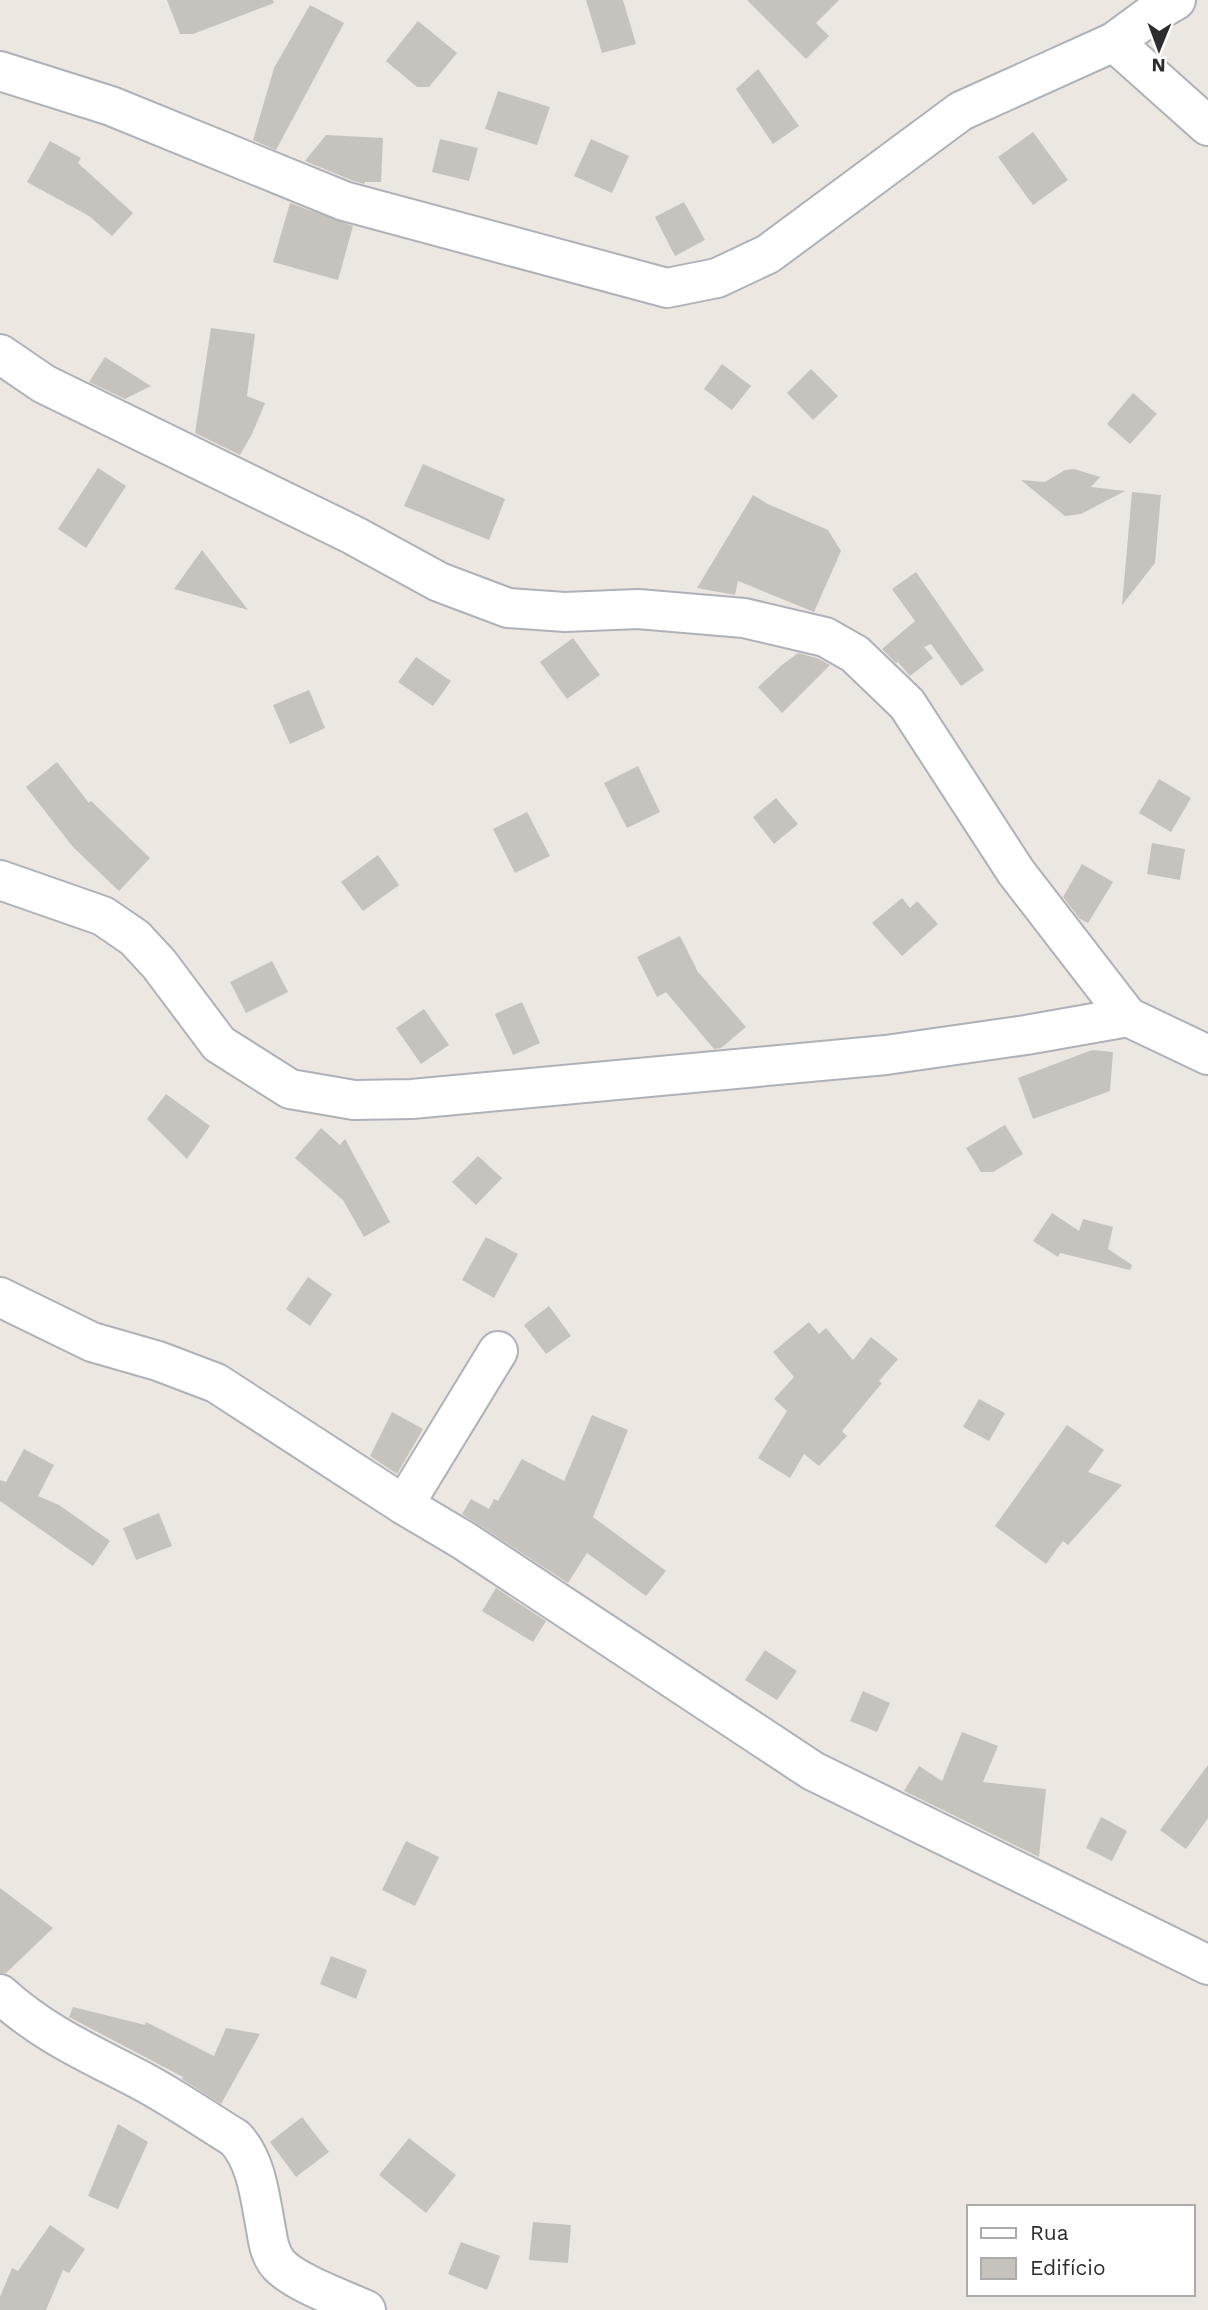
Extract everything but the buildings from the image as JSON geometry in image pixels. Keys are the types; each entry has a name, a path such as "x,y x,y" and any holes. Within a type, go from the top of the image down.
{"street":[{"path":"0,71 111,106 344,201 667,288 717,278 768,254 961,111 1114,42 1155,5"},
{"path":"1114,42 1208,126"},
{"path":"0,354 44,384 353,535 439,582 508,608 565,612 638,609 744,618 825,637 855,654 907,704 1016,872 1128,1017 1208,1055"},
{"path":"0,880 103,916 135,938 159,964 219,1044 290,1089 354,1100 412,1099 886,1055 1128,1017"},
{"path":"0,1297 92,1342 158,1361 216,1383 404,1505 463,1540 813,1771 1208,1965"},
{"path":"404,1505 498,1351"},
{"path":"0,1994 15,2008 60,2039 145,2083 235,2138 245,2149 251,2163 270,2249 277,2263 290,2275 366,2310"}]}
